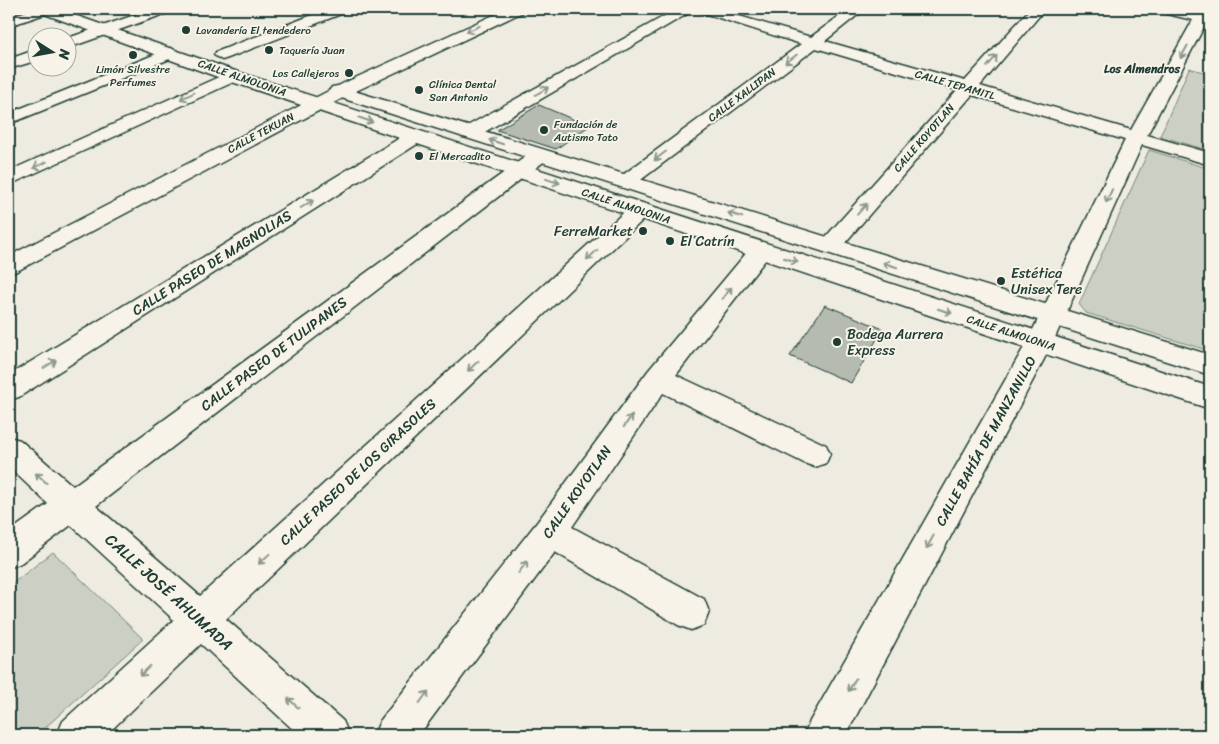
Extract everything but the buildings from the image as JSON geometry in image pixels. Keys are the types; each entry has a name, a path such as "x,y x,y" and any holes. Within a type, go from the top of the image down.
{"street":[{"path":"9,22 45,9"},
{"name":"CALLE ALMOLONIA","path":"45,9 104,21 171,53 232,76 469,133 530,163 640,210 1210,398"},
{"path":"78,36 104,21 127,22 166,9"},
{"path":"222,54 341,9"},
{"name":"CALLE TEKUAN","path":"9,266 334,99 518,9"},
{"path":"469,133 687,9"},
{"name":"CALLE TEPAMITL","path":"700,9 1210,159"},
{"name":"CALLE XALLIPAN","path":"627,181 858,9"},
{"name":"CALLE KOYOTLAN","path":"830,246 1038,9"},
{"path":"1163,9 1206,15"},
{"name":"CALLE BAHÍA DE MANZANILLO","path":"824,735 1040,342 1136,136 1206,15"},
{"name":"CALLE ALMOLONIA","path":"127,22 222,54 334,99 415,137 530,163 627,181 1210,365"},
{"path":"9,119 171,53"},
{"path":"9,64 28,57"},
{"path":"9,179 232,76"},
{"name":"CALLE TEKUAN","path":"9,274 334,99"},
{"name":"CALLE PASEO DE MAGNOLIAS","path":"9,389 415,137"},
{"name":"CALLE PASEO DE TULIPANES","path":"9,552 530,163"},
{"name":"CALLE PASEO DE LOS GIRASOLES","path":"77,735 199,619 640,210"},
{"name":"CALLE KOYOTLAN","path":"394,735 550,532 658,378 761,250"},
{"path":"658,378 815,454"},
{"name":"CALLE JOSÉ AHUMADA","path":"9,449 329,735"},
{"path":"550,532 691,612"}],"shaded area":[{"path":"1189,68 1210,74 1210,151 1160,136"},
{"path":"1149,150 1210,169 1210,351 1086,313 1079,304"},
{"path":"53,552 143,639 37,735 9,735 9,586"}],"place":[{"name":"Lavandería El tendedero","path":"186,30"},
{"name":"Taquería Juan","path":"269,50"},
{"name":"Limón Silvestre Perfumes","path":"133,55"},
{"name":"Los Callejeros","path":"349,73"},
{"name":"Clínica Dental San Antonio","path":"419,90"},
{"name":"Fundación de Autismo Tato","path":"544,130"},
{"name":"El Mercadito","path":"419,156"},
{"name":"FerreMarket","path":"643,231"},
{"name":"El Catrín","path":"670,241"},
{"name":"Estética Unisex Tere","path":"1001,281"},
{"name":"Bodega Aurrera Express","path":"837,342"}],"district":[{"name":"Los Almendros","path":"1142,69"}]}
